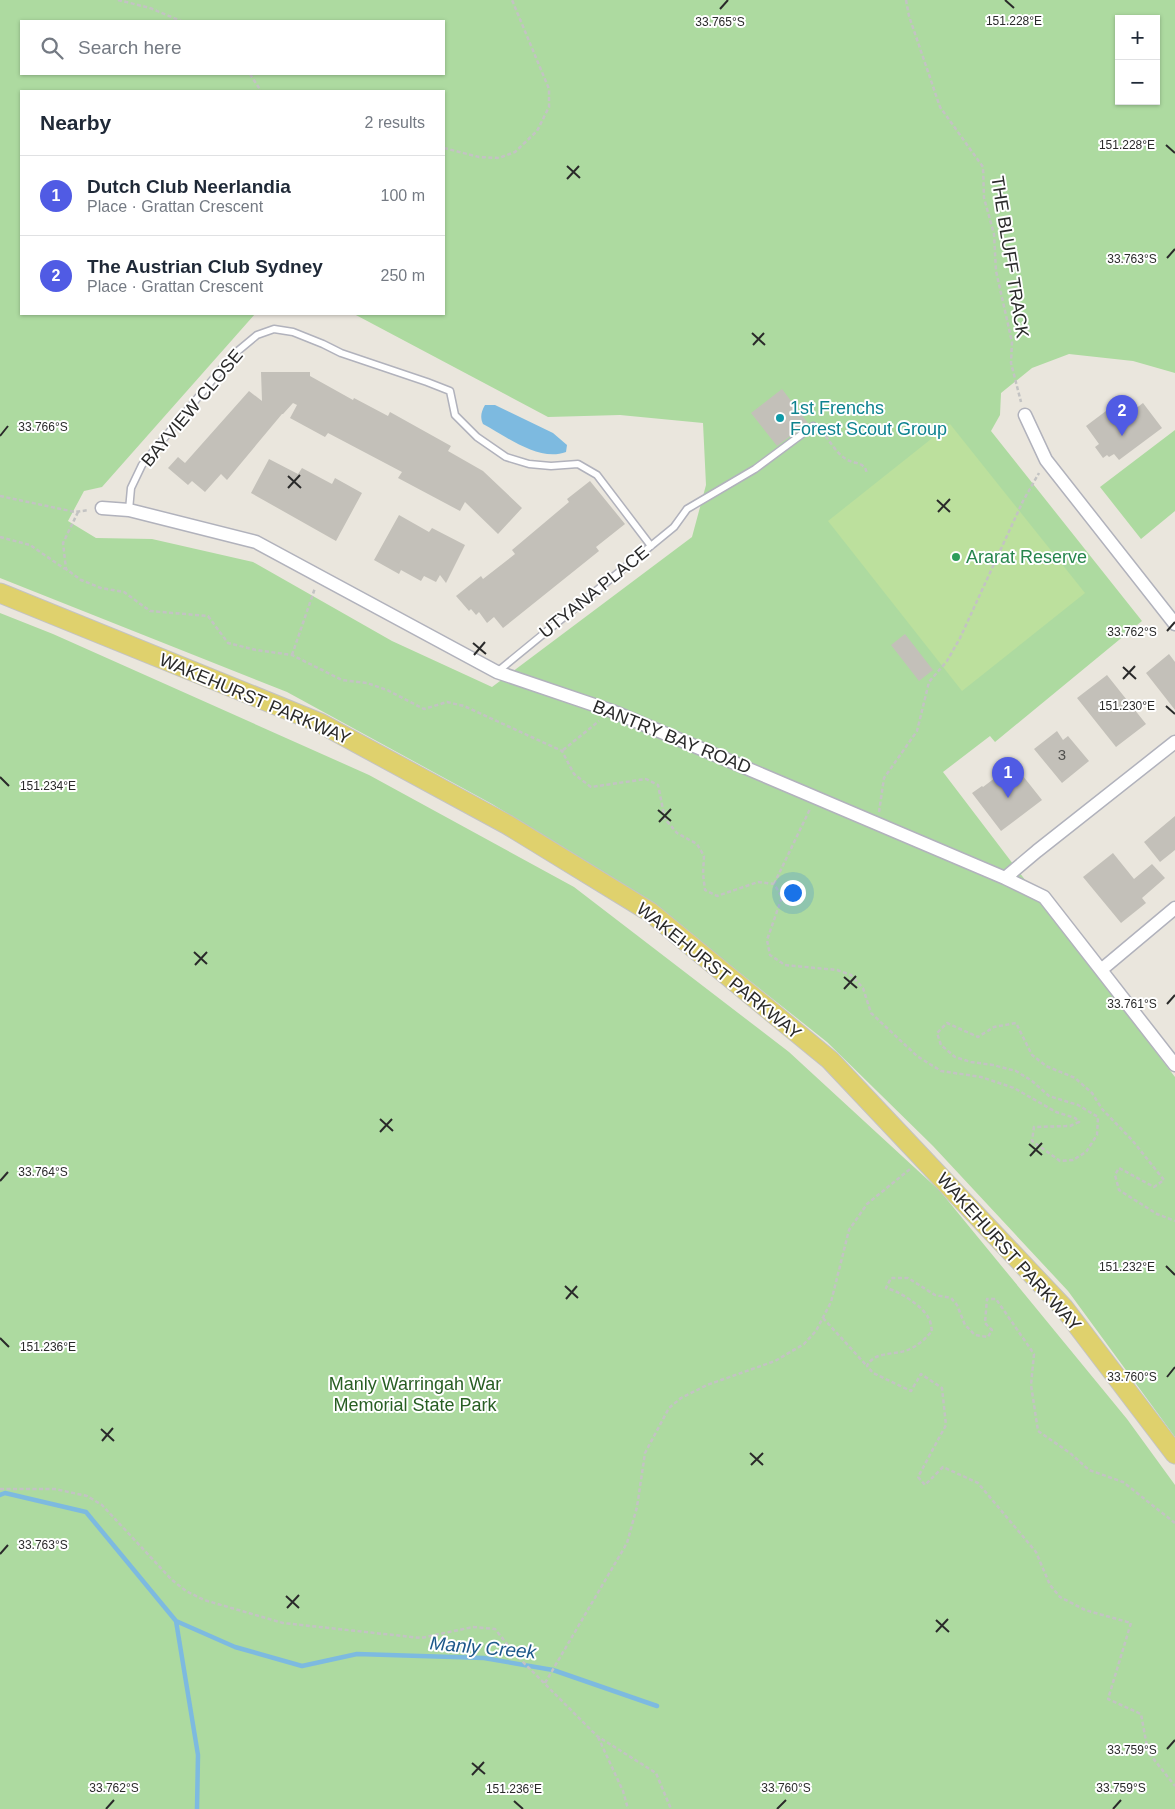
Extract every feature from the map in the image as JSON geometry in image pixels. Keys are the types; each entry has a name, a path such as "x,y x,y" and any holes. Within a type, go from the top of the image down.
{"main road":[{"name":"WAKEHURST PARKWAY","path":"0,593 320,723 516,830 650,912 830,1060 1064,1308 1175,1454"}],"street":[{"path":"1024,416 1046,460 1175,624"},
{"name":"BANTRY BAY ROAD","path":"102,508 129,510 256,542 497,672 612,711 1006,878 1044,897 1175,1064"},
{"path":"1006,878 1037,850 1175,742"},
{"path":"1101,970 1175,908"}],"lane":[{"name":"BAYVIEW CLOSE","path":"129,510 130,488 142,465 234,355 257,335 274,329 293,332 341,353 450,391 455,415 477,437 506,457 529,464 578,464 597,475 651,546"},
{"name":"UTYANA PLACE","path":"497,672 674,527 687,509 755,469 813,426"}],"path":[{"path":"118,0 150,8 178,20"},
{"path":"445,148 479,157 499,158 515,152 537,131 549,107 549,89 512,0"},
{"name":"THE BLUFF TRACK","path":"906,0 909,16 940,107 983,167 984,198 994,234 996,271 1012,342 1011,363 1024,416"},
{"path":"251,75 260,90"},
{"path":"813,426 820,427 835,449 846,459 862,464 866,468 867,474"},
{"path":"878,823 884,778 917,732 929,682 947,661 960,638 1023,501 1046,460"},
{"path":"0,496 78,512 102,508"},
{"path":"66,569 63,543 78,512"},
{"path":"0,537 30,545 81,580 101,588 124,592 150,611 208,616 228,643 256,650 292,655 342,680 367,683 387,690 424,710 447,702 464,706 562,751 574,774 591,787 646,779 658,785 664,819 677,833 696,844 704,856 703,874 705,890 717,896 758,882 774,884"},
{"path":"292,655 319,576"},
{"path":"562,751 612,711"},
{"path":"774,884 816,797"},
{"path":"774,884 782,897 767,940 770,955 785,965 837,970 851,975 863,988 871,1013 917,1056 941,1071 981,1077 1014,1088 1056,1112 1075,1118 1079,1122 1070,1126 1034,1127 1032,1141 1060,1161 1073,1160 1086,1152 1097,1136 1098,1117 1078,1106 1049,1096 1016,1070 971,1062 955,1057 941,1045 937,1033 947,1023 978,1037 994,1027 1016,1023 1032,1056 1046,1066 1075,1078 1092,1093 1102,1109 1132,1140 1164,1180 1154,1187 1119,1168 1115,1175 1118,1190 1157,1214 1175,1221"},
{"path":"545,1683 627,1543 637,1507 645,1453 669,1408 681,1398 707,1385 774,1361 804,1344 816,1331 831,1302 850,1230 867,1204 922,1158"},
{"path":"867,1366 869,1361 879,1355 909,1350 924,1340 932,1331 929,1318 924,1311 896,1290 886,1288 891,1278 908,1278 935,1295 951,1298 957,1305 966,1325 975,1335 988,1337 992,1330 985,1323 987,1299 996,1299 1034,1354 1030,1385 1038,1431 1070,1453 1089,1470 1123,1482 1175,1523"},
{"path":"823,1318 873,1373 911,1391 921,1374 942,1388 946,1425 918,1477 925,1485 942,1467 978,1483 1036,1552 1050,1585 1060,1597 1085,1610 1131,1623 1108,1699 1141,1714 1148,1752 1175,1786"},
{"path":"0,1489 55,1489 87,1496 102,1505 172,1580 186,1591 204,1600 283,1623 421,1638 473,1627 495,1629 515,1654 597,1736 656,1773 671,1809"},
{"path":"597,1736 623,1791 628,1809"}],"green space":[{"path":"0,0 1175,0 1175,373 1133,361 1069,354 1032,368 1001,393 1000,415 991,431 1142,621 995,742 990,736 943,772 1175,1077 1175,1437 1068,1291 933,1146 827,1042 648,900 492,804 287,692 0,578","holes":["20,90 445,90 445,315 356,315 548,417 620,415 703,423 706,485 692,537 492,687 392,641 253,562 152,539 96,538 68,521 84,491 102,487 254,315 20,315"]},
{"name":"Ararat Reserve","path":"950,424 1085,593 962,691 828,521"},
{"path":"1175,430 1175,511 1141,539 1100,487"},
{"name":"Manly Warringah War Memorial State Park","path":"0,613 53,634 369,775 574,887 789,1052 940,1191 1127,1419 1175,1485 1175,1809 0,1809"}],"water":[{"path":"485,405 495,405 553,433 567,445 566,452 545,454 534,451 523,447 483,424 481,414"}],"building":[{"path":"261,372 310,372 310,376 353,400 354,398 388,416 390,412 451,446 448,451 483,471 522,508 498,534 465,502 460,511 398,478 402,472 328,433 325,437 290,418 297,405 293,403 227,480 221,474 205,492 192,481 188,485 168,468 178,457 185,463 249,391 262,401"},
{"name":"1st Frenchs Forest Scout Group","path":"782,389 808,423 777,446 751,413"},
{"path":"1122,399 1131,412 1143,403 1162,428 1119,460 1114,454 1103,458 1095,447 1099,444 1086,426"},
{"path":"269,459 298,474 302,468 332,484 335,478 362,493 336,541 251,493"},
{"path":"590,481 625,524 596,547 599,551 503,628 494,617 487,623 479,612 476,615 471,609 469,611 456,596 481,576 483,579 515,554 512,550 569,502 567,499"},
{"path":"399,515 429,532 432,528 465,545 446,583 440,575 436,582 424,576 421,581 401,570 399,574 374,560"},
{"path":"905,634 933,670 919,681 891,645"},
{"path":"1169,654 1175,662 1175,710 1146,673"},
{"path":"1107,675 1146,724 1116,747 1077,698"},
{"path":"1057,731 1063,740 1068,736 1089,761 1062,783 1034,749"},
{"path":"1008,768 1014,775 1019,771 1042,800 1001,831 972,793"},
{"path":"1175,816 1175,850 1160,862 1144,842"},
{"path":"1113,853 1134,879 1152,864 1165,878 1142,898 1146,903 1121,923 1083,877"}],"waterway":[{"name":"Manly Creek","path":"0,1495 5,1493 86,1512 176,1621 235,1647 302,1666 357,1654 484,1658 553,1670 657,1706"},
{"path":"176,1621 198,1755 197,1809"}],"place":[{"name":"1st Frenchs Forest Scout Group","path":"780,418"},
{"name":"The Austrian Club Sydney","path":"1122,436"},
{"name":"Ararat Reserve","path":"956,557"},
{"name":"Dutch Club Neerlandia","path":"1008,798"}]}
